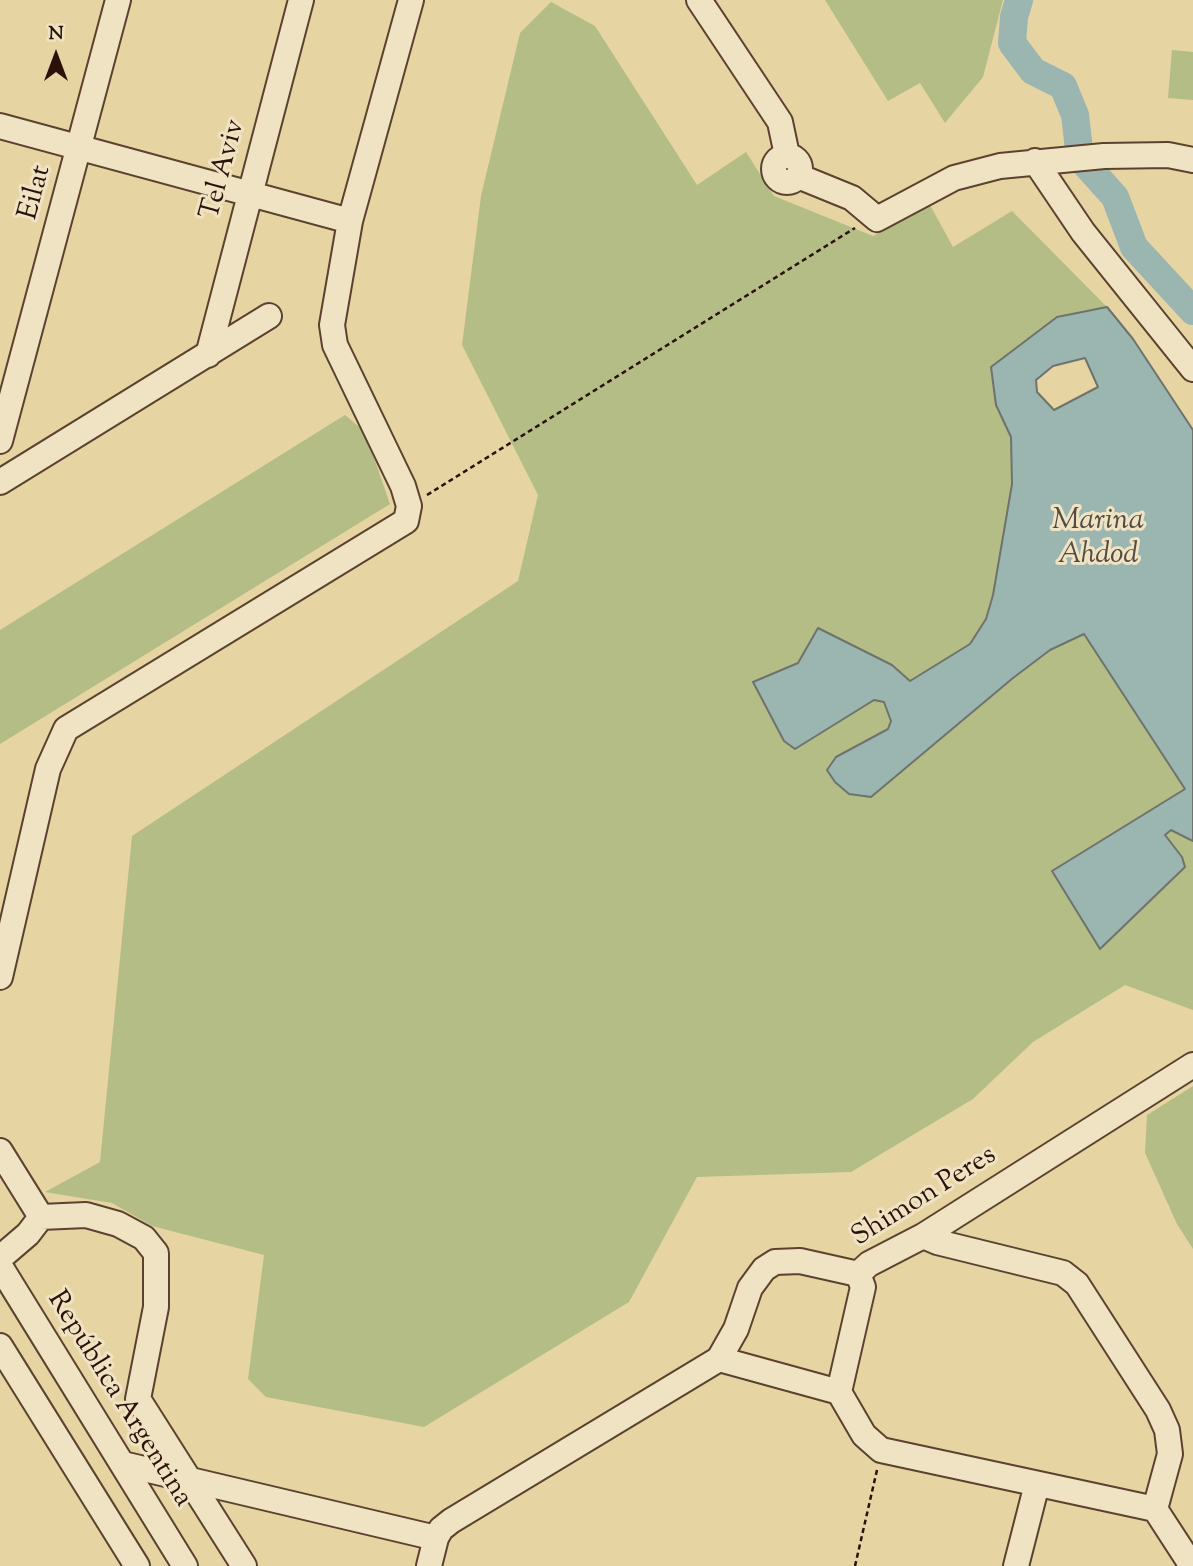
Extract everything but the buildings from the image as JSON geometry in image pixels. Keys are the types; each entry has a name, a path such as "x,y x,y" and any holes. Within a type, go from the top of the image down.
{"street":[{"name":"Eilat","path":"0,441 118,0"},
{"name":"Tel Aviv","path":"208,355 248,193 301,0"},
{"path":"0,977 48,769 66,729 406,521 409,506 403,486 335,345 333,311 350,221 411,0"},
{"path":"699,0 780,122 792,166 852,198 877,219 954,178 1035,161 1168,155 1193,160"},
{"path":"0,126 350,221"},
{"path":"1035,161 1083,232 1193,369"},
{"path":"0,482 269,316"},
{"name":"Shimon Peres","path":"436,1538 441,1529 451,1521 719,1359 736,1329 750,1287 764,1269 775,1262 800,1261 858,1275 869,1264 923,1236 1193,1065"},
{"path":"0,1151 41,1217 28,1234 0,1258"},
{"name":"República Argentina","path":"41,1217 86,1215 118,1224 144,1238 156,1253 156,1307 138,1399 244,1566"},
{"path":"923,1236 937,1242 1063,1273 1077,1284 1158,1410 1167,1430 1170,1454 1155,1509"},
{"name":"República Argentina","path":"0,1266 185,1566"},
{"path":"858,1275 863,1286 839,1392 864,1435 881,1450 1155,1509 1192,1566"},
{"path":"0,1346 137,1566"},
{"path":"719,1359 839,1392"},
{"path":"122,1464 436,1538 429,1566"},
{"path":"1011,1565 1038,1484"}],"path":[{"path":"409,506 818,251 870,220 877,219"},
{"path":"855,1566 881,1450"}],"green space":[{"path":"825,0 1003,0 983,77 945,123 920,83 888,101"},
{"path":"551,2 595,26 697,185 746,152 774,196 873,236 930,205 953,247 1012,211 1107,307 1057,317 996,405 1011,437 1012,484 993,595 986,619 970,644 910,681 892,665 818,628 798,663 754,682 795,749 874,700 884,702 891,721 888,729 836,757 871,797 1013,678 1050,650 1084,634 1185,789 1053,870 1173,846 1165,835 1171,830 1193,841 1193,1010 1125,985 1033,1042 973,1099 851,1172 697,1177 629,1302 424,1427 266,1397 248,1379 264,1255 152,1226 112,1203 45,1192 100,1162 132,836 518,581 538,495 462,345 481,196 520,33"},
{"path":"1172,50 1193,52 1193,100 1168,98"},
{"path":"345,415 365,432 390,504 0,744 0,630"},
{"path":"1193,1086 1193,1249 1177,1224 1145,1153 1147,1115"}],"water":[{"name":"Marina Ahdod","path":"1107,307 1133,339 1193,430 1193,841 1171,830 1165,835 1182,857 1185,867 1100,949 1052,871 1185,789 1084,634 1050,650 1013,678 871,797 849,794 835,782 827,770 836,757 888,729 891,721 884,702 874,700 795,749 784,741 753,682 798,663 818,628 892,665 910,681 970,644 986,619 993,595 1012,484 1011,437 996,405 991,367 1057,317","holes":["1085,358 1098,387 1054,410 1037,392 1036,380 1053,366"]}],"waterway":[{"path":"1019,0 1014,17 1012,43 1033,71 1063,86 1075,115 1080,158 1115,197 1134,247 1193,311"}]}
